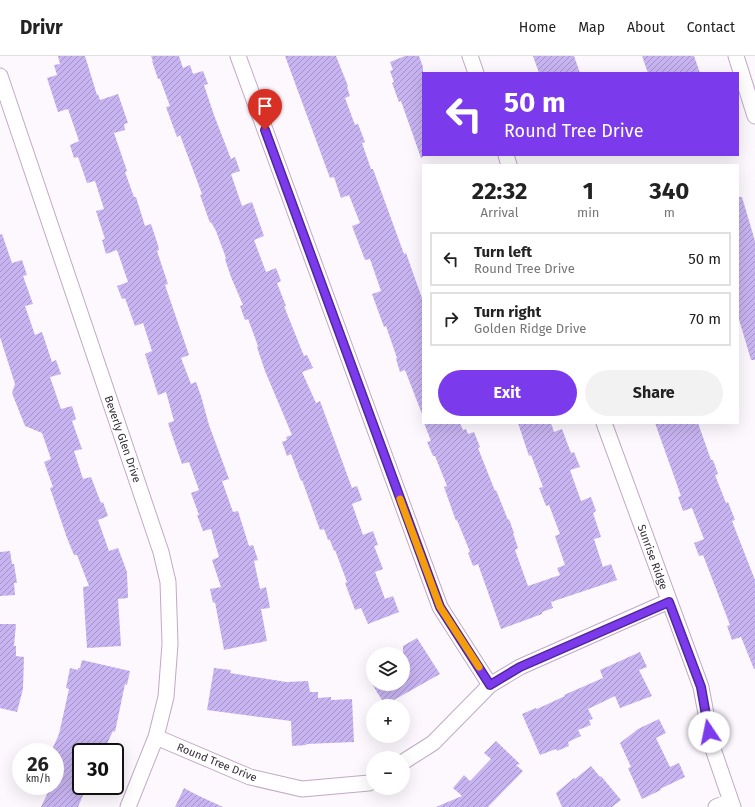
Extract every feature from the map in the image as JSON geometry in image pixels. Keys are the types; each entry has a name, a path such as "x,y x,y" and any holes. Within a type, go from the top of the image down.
{"street":[{"path":"238,56 440,607 490,685"},
{"path":"470,56 476,72"},
{"path":"736,56 755,116"},
{"name":"Beverly Glen Drive","path":"0,76 161,552 168,582 170,644 166,697 156,737 128,807"},
{"name":"Sunrise Ridge","path":"604,424 701,687 712,746 732,804"},
{"path":"410,758 433,743 490,685 520,667 669,602"},
{"name":"Round Tree Drive","path":"156,737 250,777 302,789 366,783"},
{"path":"716,807 732,804"}],"building":[{"path":"58,56 85,56 97,95 98,94 100,100 118,94 128,123 124,124 125,130 114,133 127,171 125,172 134,197 136,197 145,226 151,224 158,245 159,250 157,251 168,284 165,285 189,355 181,358 191,384 196,382 209,425 229,479 222,481 233,512 238,511 249,546 253,545 258,560 254,561 260,589 266,587 270,608 261,609 267,641 224,650 215,602 213,603 210,589 221,587 212,560 219,557 211,529 203,531 197,515 199,515 191,493 199,490 189,462 182,464 174,441 168,423 174,421 166,392 158,395 145,354 152,351 143,323 135,326 125,298 122,299 117,286 128,282 117,250 106,254 102,240 105,239 96,211 104,209 95,181 87,183 78,157 74,158 70,145 79,141 68,109 58,112 47,78 57,75 54,65 60,64"},
{"path":"151,56 179,56 183,68 190,65 193,74 203,71 208,84 204,85 214,115 231,159 235,157 240,171 231,174 242,206 252,202 264,236 254,240 266,272 276,268 281,281 277,283 286,306 284,306 304,356 307,355 313,368 302,372 316,403 320,401 352,488 357,486 362,500 352,504 363,535 373,531 378,545 374,546 383,569 375,572 385,599 393,596 399,612 368,624 361,608 355,610 345,583 347,582 335,550 334,551 330,540 328,540 324,529 320,530 291,454 287,456 282,442 287,440 286,437 292,435 265,371 248,319 245,320 240,306 243,305 231,277 216,231 211,222 210,223 200,195 202,194 180,135 177,137 166,107 170,106 160,79 158,79"},
{"path":"285,56 336,56 348,86 350,96 345,98 355,125 358,124 365,142 362,143 371,169 373,169 422,298 422,414 405,370 400,372 397,358 386,326 384,327 372,294 381,291 370,259 365,260 352,226 360,223 349,195 341,198 334,177 330,178"},
{"path":"405,56 419,56 423,67 423,157 421,158 401,101 399,102 392,83 394,82 390,71 393,70 390,62"},
{"path":"533,56 574,56 580,72 539,72"},
{"path":"642,56 694,56 700,72 648,72"},
{"path":"739,197 742,197 755,241 755,360 751,360 739,319"},
{"path":"2,234 12,263 22,260 27,275 23,276 33,304 25,306 35,335 42,332 52,362 56,360 61,374 50,377 61,409 72,406 76,419 72,421 82,449 74,451 83,479 91,477 101,503 103,502 108,516 98,520 109,551 118,548 127,572 128,598 118,599 121,646 87,648 83,587 89,586 77,555 74,555 67,538 50,488 53,487 44,462 51,459 42,433 25,426 12,393 15,384 0,337 0,235"},
{"path":"424,424 460,424 463,430 466,429 468,434 474,432 480,447 478,448 495,491 496,490 514,533 518,548 515,550 528,586 560,575 557,568 565,565 555,536 560,534 549,505 546,506 539,488 543,487 531,455 529,456 518,424 551,424 554,432 562,429 571,453 574,452 580,467 570,470 581,501 591,497 596,511 593,513 601,537 594,539 603,567 611,564 617,580 551,602 553,608 542,612 542,614 501,629 478,564 473,566 468,553 470,552 457,520 456,521 444,487 447,486 435,456 433,456 427,442 431,441"},
{"path":"655,424 698,424 711,460 713,460 718,474 715,475 726,503 728,502 735,520 732,521 755,580 755,669 741,637 732,640 727,626 730,625 703,555 699,556 694,543 704,539 692,508 683,511 678,497 681,496"},
{"path":"10,551 17,583 14,583 15,595 0,596 0,552"},
{"path":"0,624 16,624 14,646 16,646 16,656 24,657 23,689 17,712 0,708"},
{"path":"417,638 440,674 410,691 410,647 403,646"},
{"path":"640,652 647,667 639,670 652,696 620,708 615,696 588,709 593,719 589,720 591,725 578,730 581,736 568,742 569,746 557,751 556,749 540,755 522,714 536,708 537,709 603,678 600,670"},
{"path":"82,660 130,671 127,685 125,684 115,732 113,731 107,743 72,743 72,795 83,795 78,807 41,807 47,795 64,795 64,743 55,743 59,734 69,689 66,688 70,668 78,670 78,668 80,668"},
{"path":"214,668 231,670 230,673 286,682 308,681 310,692 318,692 318,698 331,697 331,700 352,699 354,742 292,746 291,721 207,710"},
{"path":"376,691 410,691 396,699 381,699"},
{"path":"659,719 666,733 656,738 670,767 679,763 685,777 642,799 628,768 631,767 620,743 638,729"},
{"path":"496,741 520,764 516,765 523,771 488,807 436,807 462,796 453,788 464,775 470,781 491,759 484,753"},
{"path":"591,766 621,800 612,807 562,807 556,793"},
{"path":"184,788 197,795 223,807 175,807"}],"slow traffic":[{"path":"400,499 440,607 479,667"}],"route":[{"path":"265,130 440,607 490,685 520,667 669,602 701,687 709,732"}]}
